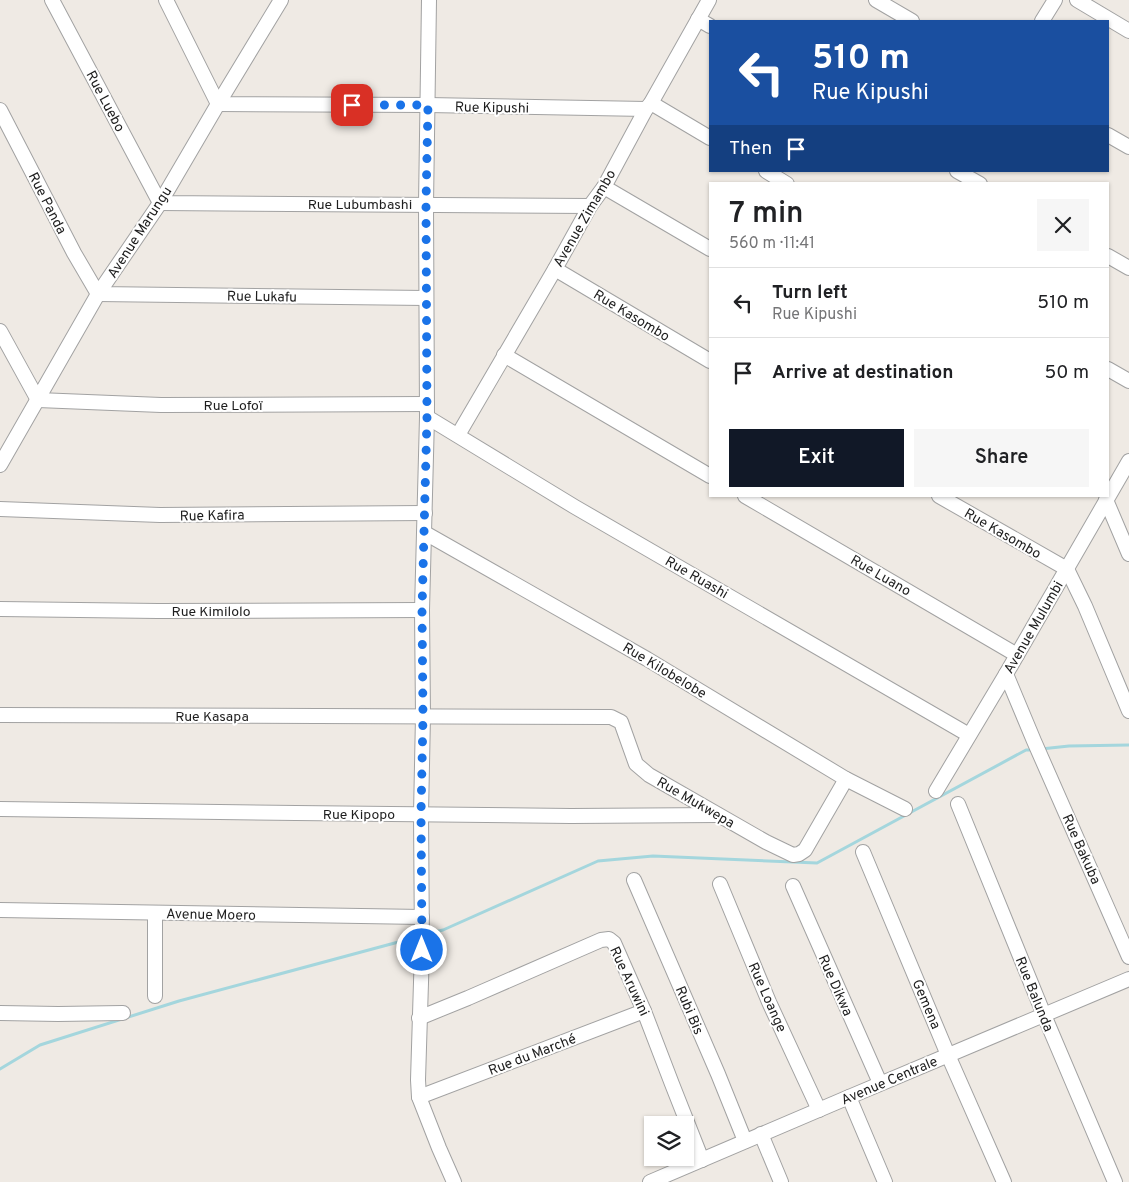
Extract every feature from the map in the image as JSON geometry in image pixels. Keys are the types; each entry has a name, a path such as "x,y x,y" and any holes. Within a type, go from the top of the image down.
{"street":[{"name":"Rue Luebo","path":"52,0 160,203"},
{"path":"166,0 218,104"},
{"name":"Avenue Marungu","path":"0,465 98,294 160,203 280,0"},
{"path":"429,0 426,204 427,411 422,610 422,950 418,1080 419,1097 454,1182"},
{"name":"Avenue Zimambo","path":"458,435 590,206 604,186 648,106 704,22 709,0"},
{"path":"876,0 910,20"},
{"path":"1043,20 1055,0"},
{"path":"1077,0 1129,31"},
{"name":"Rue Kipushi","path":"218,104 648,106"},
{"path":"648,106 709,137"},
{"name":"Rue Panda","path":"0,110 74,253 98,294"},
{"path":"1109,136 1129,147"},
{"path":"768,172 784,182"},
{"path":"960,172 977,182"},
{"path":"604,186 709,248"},
{"name":"Rue Lubumbashi","path":"160,203 590,206"},
{"path":"1109,257 1129,268"},
{"name":"Rue Kasombo","path":"555,269 709,360"},
{"name":"Rue Lukafu","path":"98,294 426,298"},
{"path":"0,331 38,400"},
{"path":"504,355 709,475"},
{"path":"1109,370 1129,381"},
{"name":"Rue Lofoï","path":"38,400 161,405 427,411"},
{"name":"Rue Ruashi","path":"427,411 458,435 576,507 969,735"},
{"name":"Avenue Mulumbi","path":"1111,484 1129,461"},
{"name":"Rue Luano","path":"747,497 1017,655"},
{"name":"Rue Kasombo","path":"941,497 1067,569"},
{"name":"Avenue Mulumbi","path":"936,791 1006,674 1107,497"},
{"path":"1106,500 1129,554"},
{"name":"Rue Kafira","path":"0,509 160,515 425,513"},
{"name":"Rue Kilobelobe","path":"425,533 647,659 846,779 906,809"},
{"path":"1067,569 1085,606 1129,711"},
{"name":"Rue Kimilolo","path":"0,609 158,611 422,610"},
{"name":"Rue Bakuba","path":"1006,674 1129,957"},
{"name":"Rue Kasapa","path":"0,715 611,717 621,722"},
{"name":"Rue Mukwepa","path":"621,722 636,764 649,775 783,851 793,854 799,854 804,850 846,779"},
{"name":"Rue Balunda","path":"958,804 1044,1015 1115,1182"},
{"name":"Rue Kipopo","path":"0,809 571,816 719,815"},
{"name":"Gemena","path":"863,852 948,1055 1004,1182"},
{"name":"Rubi Bis","path":"634,880 745,1141"},
{"name":"Rue Loange","path":"720,884 769,1002 819,1110"},
{"name":"Rue Dikwa","path":"793,886 880,1084"},
{"name":"Avenue Moero","path":"0,910 422,917"},
{"path":"155,913 155,996"},
{"name":"Rue Aruwini","path":"419,1018 602,940 609,939 614,943 644,1011 702,1160"},
{"name":"Avenue Centrale","path":"650,1182 672,1178 702,1160 745,1141 1129,979"},
{"name":"Rue du Marché","path":"419,1097 644,1011"},
{"path":"0,1013 123,1013"},
{"path":"849,1096 884,1182"},
{"path":"762,1134 781,1182"}],"waterway":[{"path":"1041,749 1069,746 1129,745"},
{"path":"426,934 443,930 598,861 653,856 817,863 1026,750 1033,750"},
{"path":"0,1069 40,1045 179,1001 417,937"}],"route":[{"path":"352,105 428,105 426,204 427,417 422,610 422,950"}]}
